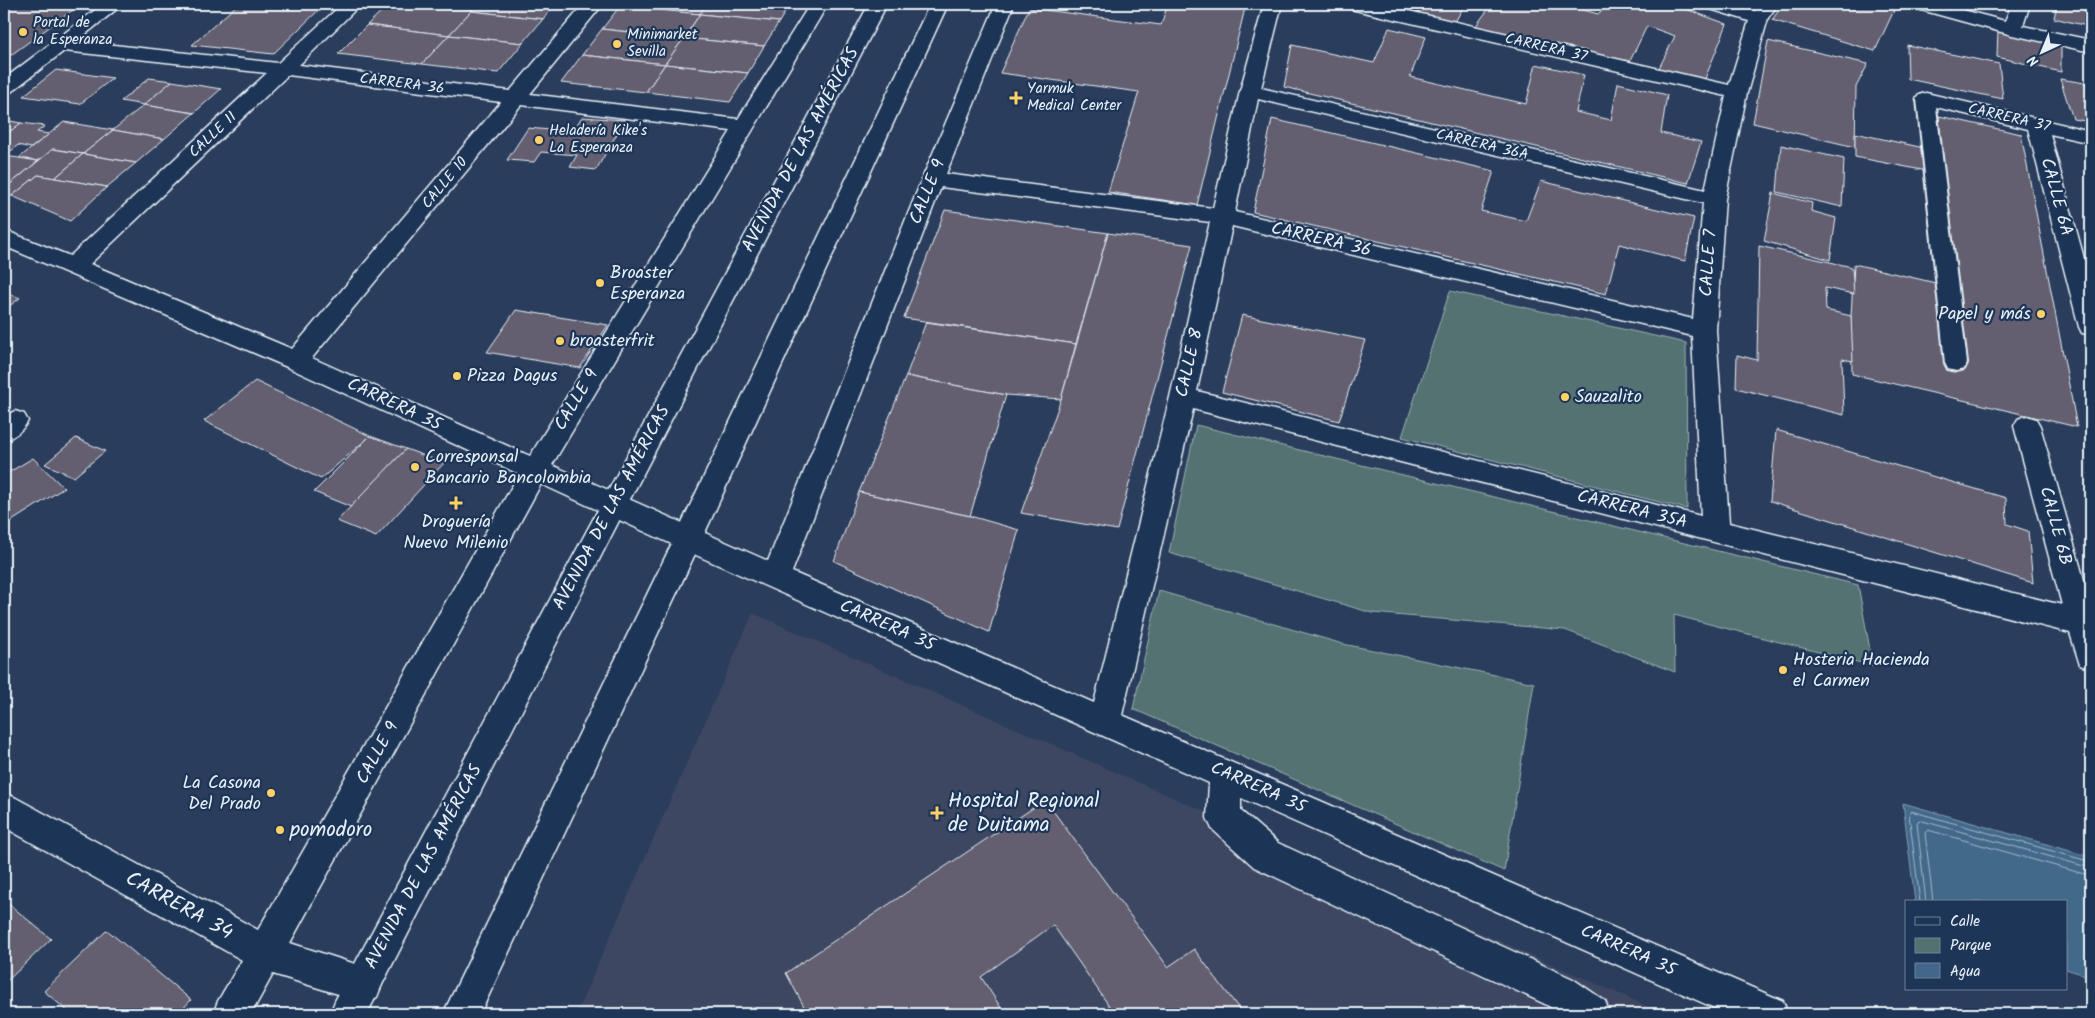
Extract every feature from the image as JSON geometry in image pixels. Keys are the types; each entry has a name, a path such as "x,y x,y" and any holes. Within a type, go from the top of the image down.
{"street":[{"path":"4,88 114,4"},
{"name":"CALLE 11","path":"74,266 352,4"},
{"name":"CALLE 10","path":"296,360 594,4"},
{"name":"CALLE 9","path":"231,1014 535,470 818,4"},
{"name":"AVENIDA DE LAS AMÉRICAS","path":"348,1014 613,505 878,4"},
{"path":"461,1014 688,539 939,4"},
{"name":"CALLE 9","path":"776,577 933,178 1005,4"},
{"name":"CALLE 8","path":"1105,721 1183,397 1224,217 1250,91 1274,4"},
{"name":"CARRERA 37","path":"1355,4 1737,93"},
{"path":"1713,4 1764,11"},
{"path":"1920,4 2012,29 2091,46"},
{"path":"2012,29 2021,4"},
{"name":"CALLE 7","path":"1716,531 1704,330 1714,199 1737,93 1764,11"},
{"name":"CARRERA 36","path":"61,45 283,69 743,126"},
{"name":"CARRERA 36A","path":"1250,91 1714,199"},
{"name":"CARRERA 37","path":"1926,99 2091,137"},
{"name":"CALLE 6A","path":"2037,124 2091,327"},
{"name":"CARRERA 36","path":"933,178 1224,217 1704,330"},
{"name":"CARRERA 35","path":"4,237 296,360 688,539 1770,1014"},
{"name":"CARRERA 35A","path":"1183,397 2082,624"},
{"name":"CALLE 6B","path":"2027,426 2091,656"},
{"path":"1226,774 1224,818 1266,855 1560,992 1592,1014"},
{"name":"CARRERA 34","path":"4,809 266,954 364,984"}],"lane":[{"path":"1926,99 1956,363"}],"shaded area":[{"name":"Hospital Regional de Duitama","path":"753,613 1665,1014 576,1014"}],"green space":[{"name":"Sauzalito","path":"1450,291 1686,343 1687,509 1402,437"},
{"path":"1196,425 1858,585 1873,666 1674,615 1675,672 1565,630 1372,613 1169,553"},
{"path":"1159,591 1343,644 1534,683 1504,871 1133,709"}],"water":[{"path":"1903,803 2091,857 2091,977 2068,970 2068,900 1915,900"}],"building":[{"name":"Portal de la Esperanza","path":"4,4 81,4 4,60"},
{"path":"238,4 325,4 273,54 192,45"},
{"path":"389,4 425,4 473,9 449,35 367,25"},
{"path":"425,4 478,4 473,9"},
{"path":"478,4 556,4 543,19 471,11"},
{"path":"622,4 707,4 700,14 620,6"},
{"path":"707,4 790,4 779,22 700,14"},
{"path":"1168,4 1246,4 1197,205 1108,192 1139,92 1000,73 1029,8 1161,25"},
{"path":"1379,4 1465,4 1455,22"},
{"path":"1492,4 1562,4 1598,14 1609,4 1672,4 1727,24 1704,81 1658,70 1675,36 1647,26 1629,63 1475,27"},
{"path":"1783,4 1897,4 1875,51 1772,20"},
{"path":"2057,4 2091,4 2091,27 2054,18"},
{"path":"620,6 700,14 684,38 602,29"},
{"path":"471,11 543,19 523,43 449,35"},
{"path":"700,14 779,22 764,46 684,38"},
{"path":"367,25 449,35 422,64 338,54"},
{"path":"1389,28 1426,37 1410,77 1526,104 1536,64 1584,75 1576,112 1611,120 1618,83 1667,95 1661,133 1701,142 1688,183 1284,87 1292,45 1374,63"},
{"path":"1998,28 2036,37 2036,40 2061,46 2061,72 1997,57"},
{"path":"602,29 684,38 665,64 582,55"},
{"path":"449,35 523,43 498,73 422,64"},
{"path":"684,38 764,46 748,73 665,64"},
{"path":"1768,41 1868,64 1856,87 1855,147 1753,123"},
{"path":"1907,45 1999,64 2003,99 1908,79"},
{"path":"582,55 665,64 646,92 561,83"},
{"path":"665,64 748,73 730,102 646,92"},
{"path":"56,70 113,78 80,104 23,96"},
{"path":"149,78 172,81 144,105 121,101"},
{"path":"2060,79 2091,84 2091,122 2073,119"},
{"path":"172,81 221,89 194,113 144,105"},
{"path":"144,105 194,113 164,139 113,130"},
{"path":"1939,116 2021,134 2077,427 1852,374 1851,316 1854,264 1953,287"},
{"path":"582,117 625,120 596,170 570,167 577,155 541,152 534,162 507,160 528,128 572,132"},
{"path":"1272,119 1494,171 1481,211 1526,221 1541,181 1694,218 1685,261 1619,244 1606,294 1253,212"},
{"path":"4,120 21,123 4,136"},
{"path":"64,122 113,130 83,154 53,149 38,161 19,158"},
{"path":"21,123 45,126 37,132 49,134 31,148 18,145 11,151 4,150 4,136"},
{"path":"113,130 164,139 136,163 83,154"},
{"path":"1855,133 1924,148 1927,171 1855,157"},
{"path":"1781,145 1844,159 1842,207 1777,192"},
{"path":"53,149 83,154 55,178 38,175 12,196 4,195 4,189"},
{"path":"83,154 136,163 107,187 55,178"},
{"path":"4,156 19,158 38,161 4,189"},
{"path":"38,175 107,187 70,221 12,196"},
{"path":"1773,193 1812,203 1811,211 1836,218 1830,260 1764,241"},
{"path":"945,210 1108,233 1076,344 904,318"},
{"path":"1108,233 1192,245 1117,530 1021,513 1061,399"},
{"path":"1759,246 1852,267 1854,294 1825,288 1826,310 1851,316 1853,361 1842,359 1844,415 1736,388 1737,355 1757,360"},
{"path":"4,292 20,298 4,310"},
{"path":"516,310 608,325 580,368 487,352"},
{"path":"1242,315 1365,340 1339,421 1222,392"},
{"path":"926,322 1076,344 1061,399 1006,395 906,376"},
{"path":"906,376 1006,395 970,516 859,492"},
{"path":"255,381 370,436 321,479 204,421"},
{"path":"1776,430 2006,498 2007,524 2028,531 2033,583 1770,501"},
{"path":"370,436 406,449 351,507 314,492"},
{"path":"76,438 105,451 74,477 45,464"},
{"path":"406,449 444,463 376,537 337,521"},
{"path":"33,458 64,488 4,526 4,475"},
{"path":"859,492 970,516 1019,530 989,632 834,561"},
{"path":"1045,800 1168,967 1194,949 1243,1014 1106,1014 1112,1010 1053,925 981,977 1005,1014 808,1014 786,973"},
{"path":"4,900 51,939 4,984"},
{"path":"107,930 191,1000 178,1014 71,1014 44,991"}],"place":[{"name":"Portal de la Esperanza","path":"23,32"},
{"name":"Minimarket Sevilla","path":"617,44"},
{"name":"Yarmuk Medical Center","path":"1016,98"},
{"name":"Heladería Kike's La Esperanza","path":"539,140"},
{"name":"Broaster Esperanza","path":"600,283"},
{"name":"Papel y más","path":"2041,314"},
{"name":"broasterfrit","path":"560,341"},
{"name":"Pizza Dagus","path":"457,376"},
{"name":"Sauzalito","path":"1565,397"},
{"name":"Corresponsal Bancario Bancolombia","path":"415,467"},
{"name":"Droguería Nuevo Milenio","path":"456,503"},
{"name":"Hosteria Hacienda el Carmen","path":"1783,670"},
{"name":"La Casona Del Prado","path":"271,793"},
{"name":"Hospital Regional de Duitama","path":"937,813"},
{"name":"pomodoro","path":"280,830"}]}
